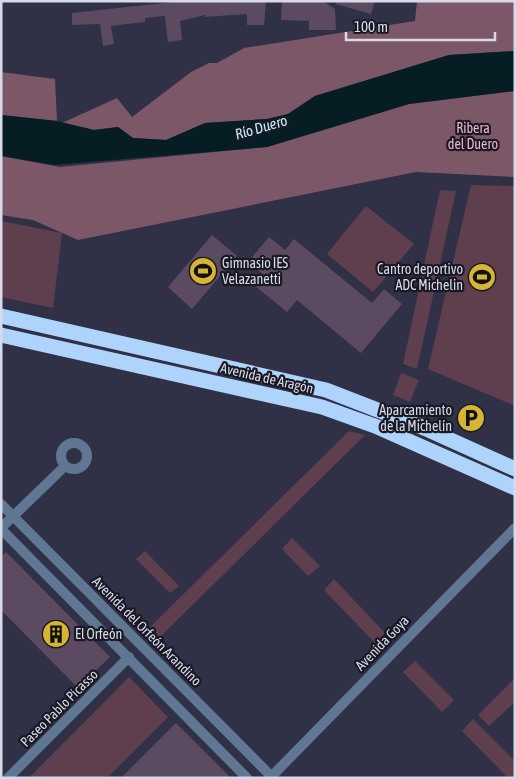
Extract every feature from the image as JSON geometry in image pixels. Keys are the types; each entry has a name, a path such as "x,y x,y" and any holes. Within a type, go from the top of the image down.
{"highway":[{"name":"Avenida de Aragón","path":"1,316 326,390 424,428 515,469"},
{"name":"Avenida de Aragón","path":"1,335 322,407 375,426 515,488"}],"street":[{"path":"65,466 1,528 247,778"},
{"name":"Avenida del Orfeón Arandino","path":"1,504 271,777"},
{"name":"Avenida Goya","path":"271,777 515,528"},
{"name":"Paseo Pablo Picasso","path":"8,778 129,657"}],"shaded area":[{"name":"Cantro deportivo ADC Michelin","path":"471,185 515,186 515,406 428,369"},
{"path":"440,190 456,191 417,369 403,364"},
{"path":"366,206 414,244 373,292 327,254"},
{"path":"1,221 62,233 53,308 1,297"},
{"path":"401,373 419,380 410,402 393,395"},
{"path":"349,431 365,435 156,641 146,631"},
{"path":"292,538 320,566 308,576 282,549"},
{"path":"145,551 179,586 170,593 136,559"},
{"path":"334,579 385,633 375,643 324,590"},
{"path":"415,661 454,700 442,712 403,672"},
{"path":"129,677 168,717 107,778 29,778"},
{"path":"515,678 515,702 489,726 478,715"},
{"path":"473,719 515,761 515,778 508,778 462,731"}],"green space":[{"path":"417,1 515,1 515,51 449,55 315,96 288,114 267,119 205,123 166,140 133,138 118,127 94,130 62,123 117,98 132,117 191,72 209,63 217,63 244,48 415,21"},
{"path":"1,72 55,79 57,121 1,115"},
{"name":"Ribera del Duero","path":"515,91 515,177 416,172 78,240 33,220 1,215 1,156 60,167 267,147 409,104"}],"water":[{"name":"Río Duero","path":"515,51 515,91 409,104 267,147 54,165 1,156 1,115 57,121 94,130 118,127 133,138 166,140 205,123 267,119 288,114 315,96 449,55"}],"building":[{"path":"182,1 266,1 264,25 247,25 247,14 205,17 205,15 180,21 182,40 168,42 165,16 145,18 145,22 111,26 114,44 103,46 100,24 72,25 72,13"},
{"path":"282,1 323,1 335,9 336,30 309,30 309,21 281,20"},
{"path":"336,1 375,1 371,14 336,4"},
{"name":"Gimnasio IES Velazanetti","path":"212,235 237,256 192,309 168,287"},
{"path":"269,237 285,250 294,239 372,303 384,289 402,304 361,353 297,300 287,312 255,286 264,275 248,262"},
{"name":"El Orfeón","path":"6,552 110,657 78,688 1,610 1,557"},
{"path":"176,723 231,778 121,778"}],"place":[{"name":"Gimnasio IES Velazanetti","path":"203,271"},
{"name":"Cantro deportivo ADC Michelin","path":"482,277"},
{"name":"Aparcamiento de la Michelín","path":"471,418"},
{"name":"El Orfeón","path":"56,634"}]}
